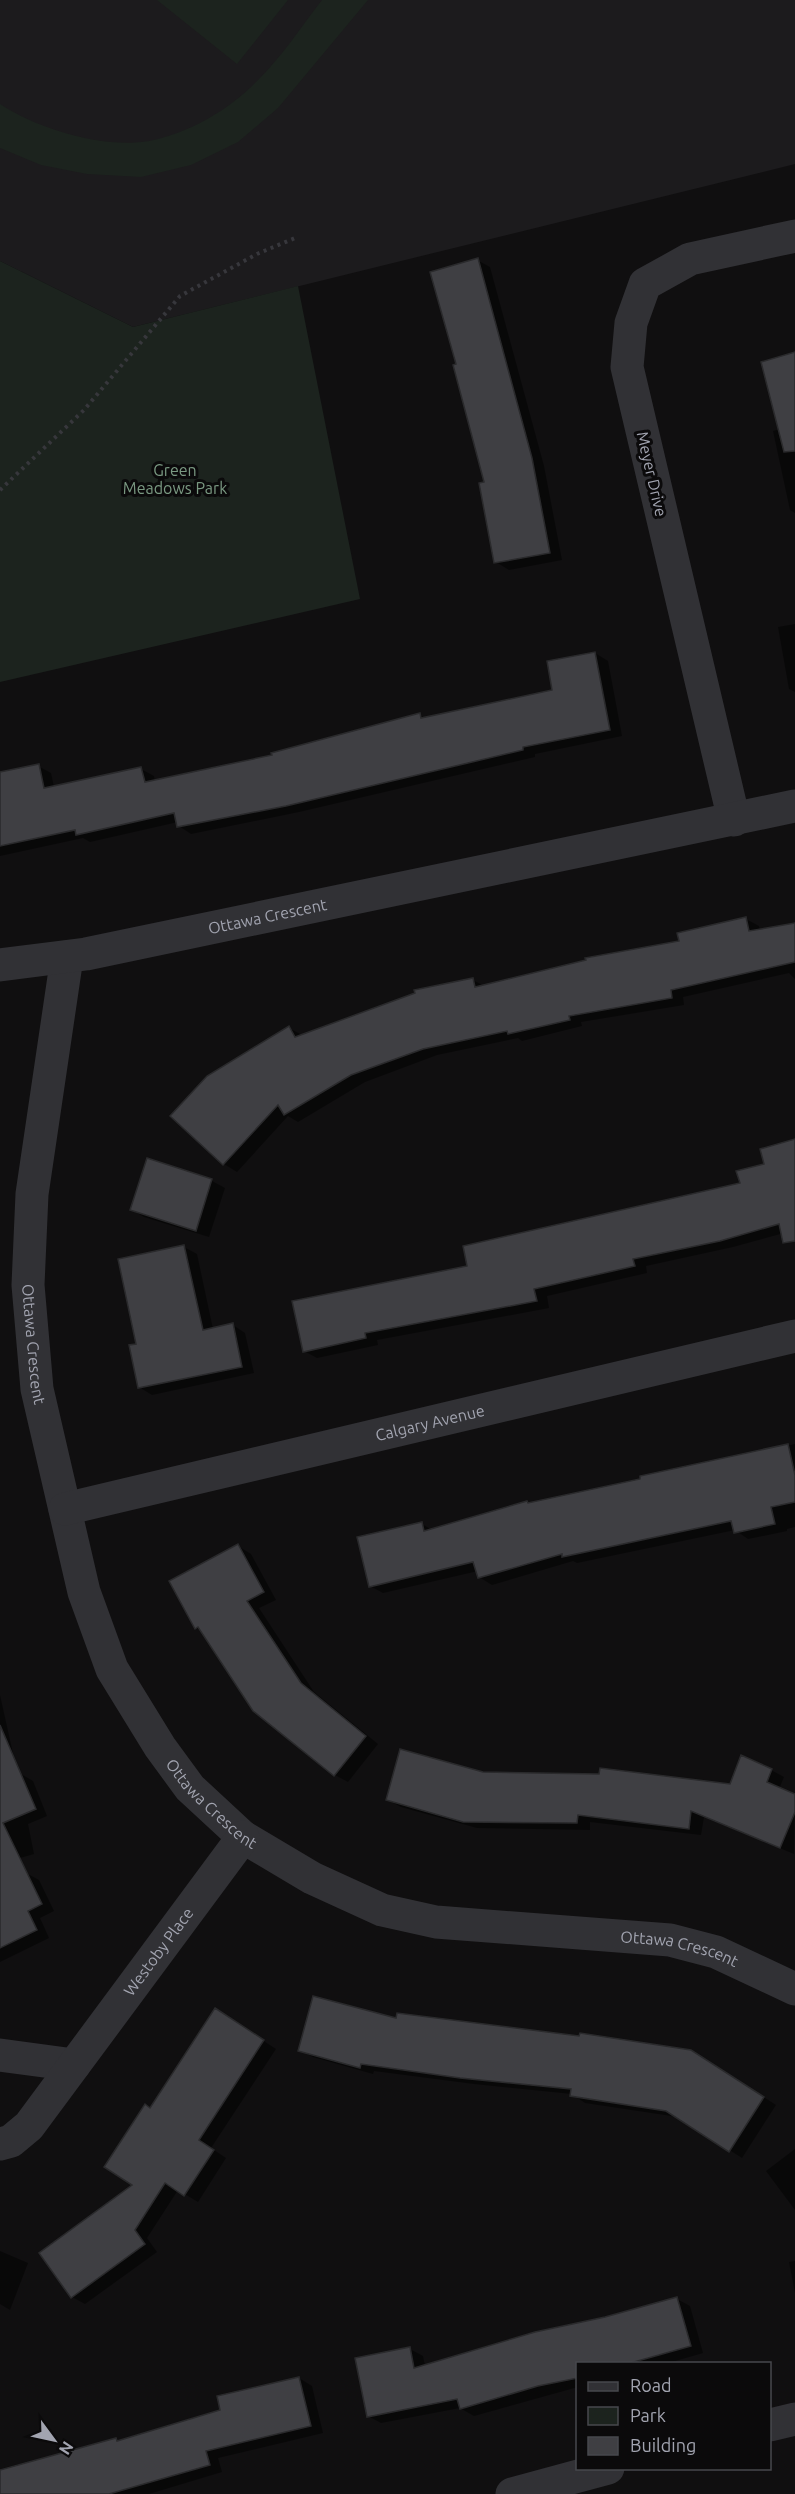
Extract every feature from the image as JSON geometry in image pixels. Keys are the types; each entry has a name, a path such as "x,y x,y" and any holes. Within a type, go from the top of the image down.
{"street":[{"name":"Meyer Drive","path":"734,819 627,368 631,322 645,284 690,259 795,236"},
{"name":"Ottawa Crescent","path":"795,806 67,957 32,1194 28,1285 37,1389 84,1592 112,1669 160,1746 190,1788 243,1837 312,1878 382,1910 436,1923 670,1940 716,1952 795,1989"},
{"path":"0,965 67,957"},
{"name":"Calgary Avenue","path":"65,1509 795,1336"},
{"name":"Westoby Place","path":"0,2144 10,2141 29,2126 243,1837"},
{"path":"0,2055 74,2064"},
{"path":"771,2425 795,2418"},
{"path":"512,2494 604,2470"}],"path":[{"path":"0,490 84,410 180,296 256,254 295,238"}],"shaded area":[{"path":"0,0 795,0 795,164 133,327 0,261"}],"green space":[{"path":"157,0 288,0 237,64"},
{"path":"322,0 368,0 278,108 238,142 191,165 141,177 87,174 41,165 0,148 0,104 52,129 112,142 149,141 192,127 233,102 256,82 282,53"},
{"name":"Green Meadows Park","path":"0,261 133,327 298,286 360,599 0,682"}],"building":[{"path":"478,258 532,458 550,553 494,563 479,483 484,482 453,365 456,364 430,272"},
{"path":"795,352 795,451 784,452 761,362"},
{"path":"595,652 610,730 523,747 523,750 286,806 177,827 174,813 76,835 75,830 0,846 0,772 39,764 44,788 141,767 145,782 272,755 271,753 420,713 421,718 552,690 547,661"},
{"path":"746,917 749,931 795,923 795,962 671,990 672,998 569,1016 570,1020 423,1049 351,1075 284,1115 278,1105 223,1165 170,1116 207,1076 289,1026 295,1037 415,993 414,990 473,978 475,987 586,960 585,958 679,941 677,933"},
{"path":"795,1139 795,1241 783,1243 779,1224 720,1241 633,1259 635,1266 534,1289 537,1301 365,1333 366,1338 303,1352 292,1301 467,1266 463,1246 740,1183 736,1171 764,1164 760,1149"},
{"path":"147,1158 212,1179 196,1231 130,1210"},
{"path":"184,1245 203,1330 233,1323 242,1367 138,1388 129,1345 136,1344 118,1259"},
{"path":"788,1444 795,1475 795,1502 771,1507 775,1524 734,1533 731,1521 562,1557 562,1554 478,1578 473,1562 369,1587 357,1537 422,1522 424,1531 527,1501 528,1503 640,1479 640,1476"},
{"path":"238,1544 264,1592 247,1601 301,1683 366,1736 334,1776 253,1711 198,1627 195,1629 169,1581"},
{"path":"0,1725 36,1809 3,1823 42,1904 28,1911 37,1930 0,1948"},
{"path":"400,1749 483,1772 599,1774 600,1768 730,1784 741,1755 772,1769 767,1782 795,1794 795,1812 780,1848 691,1811 689,1829 578,1815 577,1823 463,1822 386,1800"},
{"path":"313,1996 396,2018 397,2013 579,2036 580,2033 691,2050 764,2097 729,2152 666,2111 570,2096 571,2089 460,2078 361,2064 360,2068 298,2051"},
{"path":"215,2008 264,2040 199,2140 214,2150 184,2196 165,2183 135,2230 145,2244 71,2298 39,2253 132,2185 104,2167 145,2104 150,2108"},
{"path":"677,2297 691,2346 634,2362 576,2362 576,2378 538,2386 460,2409 457,2399 367,2417 355,2358 410,2347 414,2368 535,2332 605,2317"},
{"path":"299,2377 311,2426 206,2451 210,2465 109,2494 0,2494 0,2470 116,2438 117,2441 220,2410 217,2396"}]}
